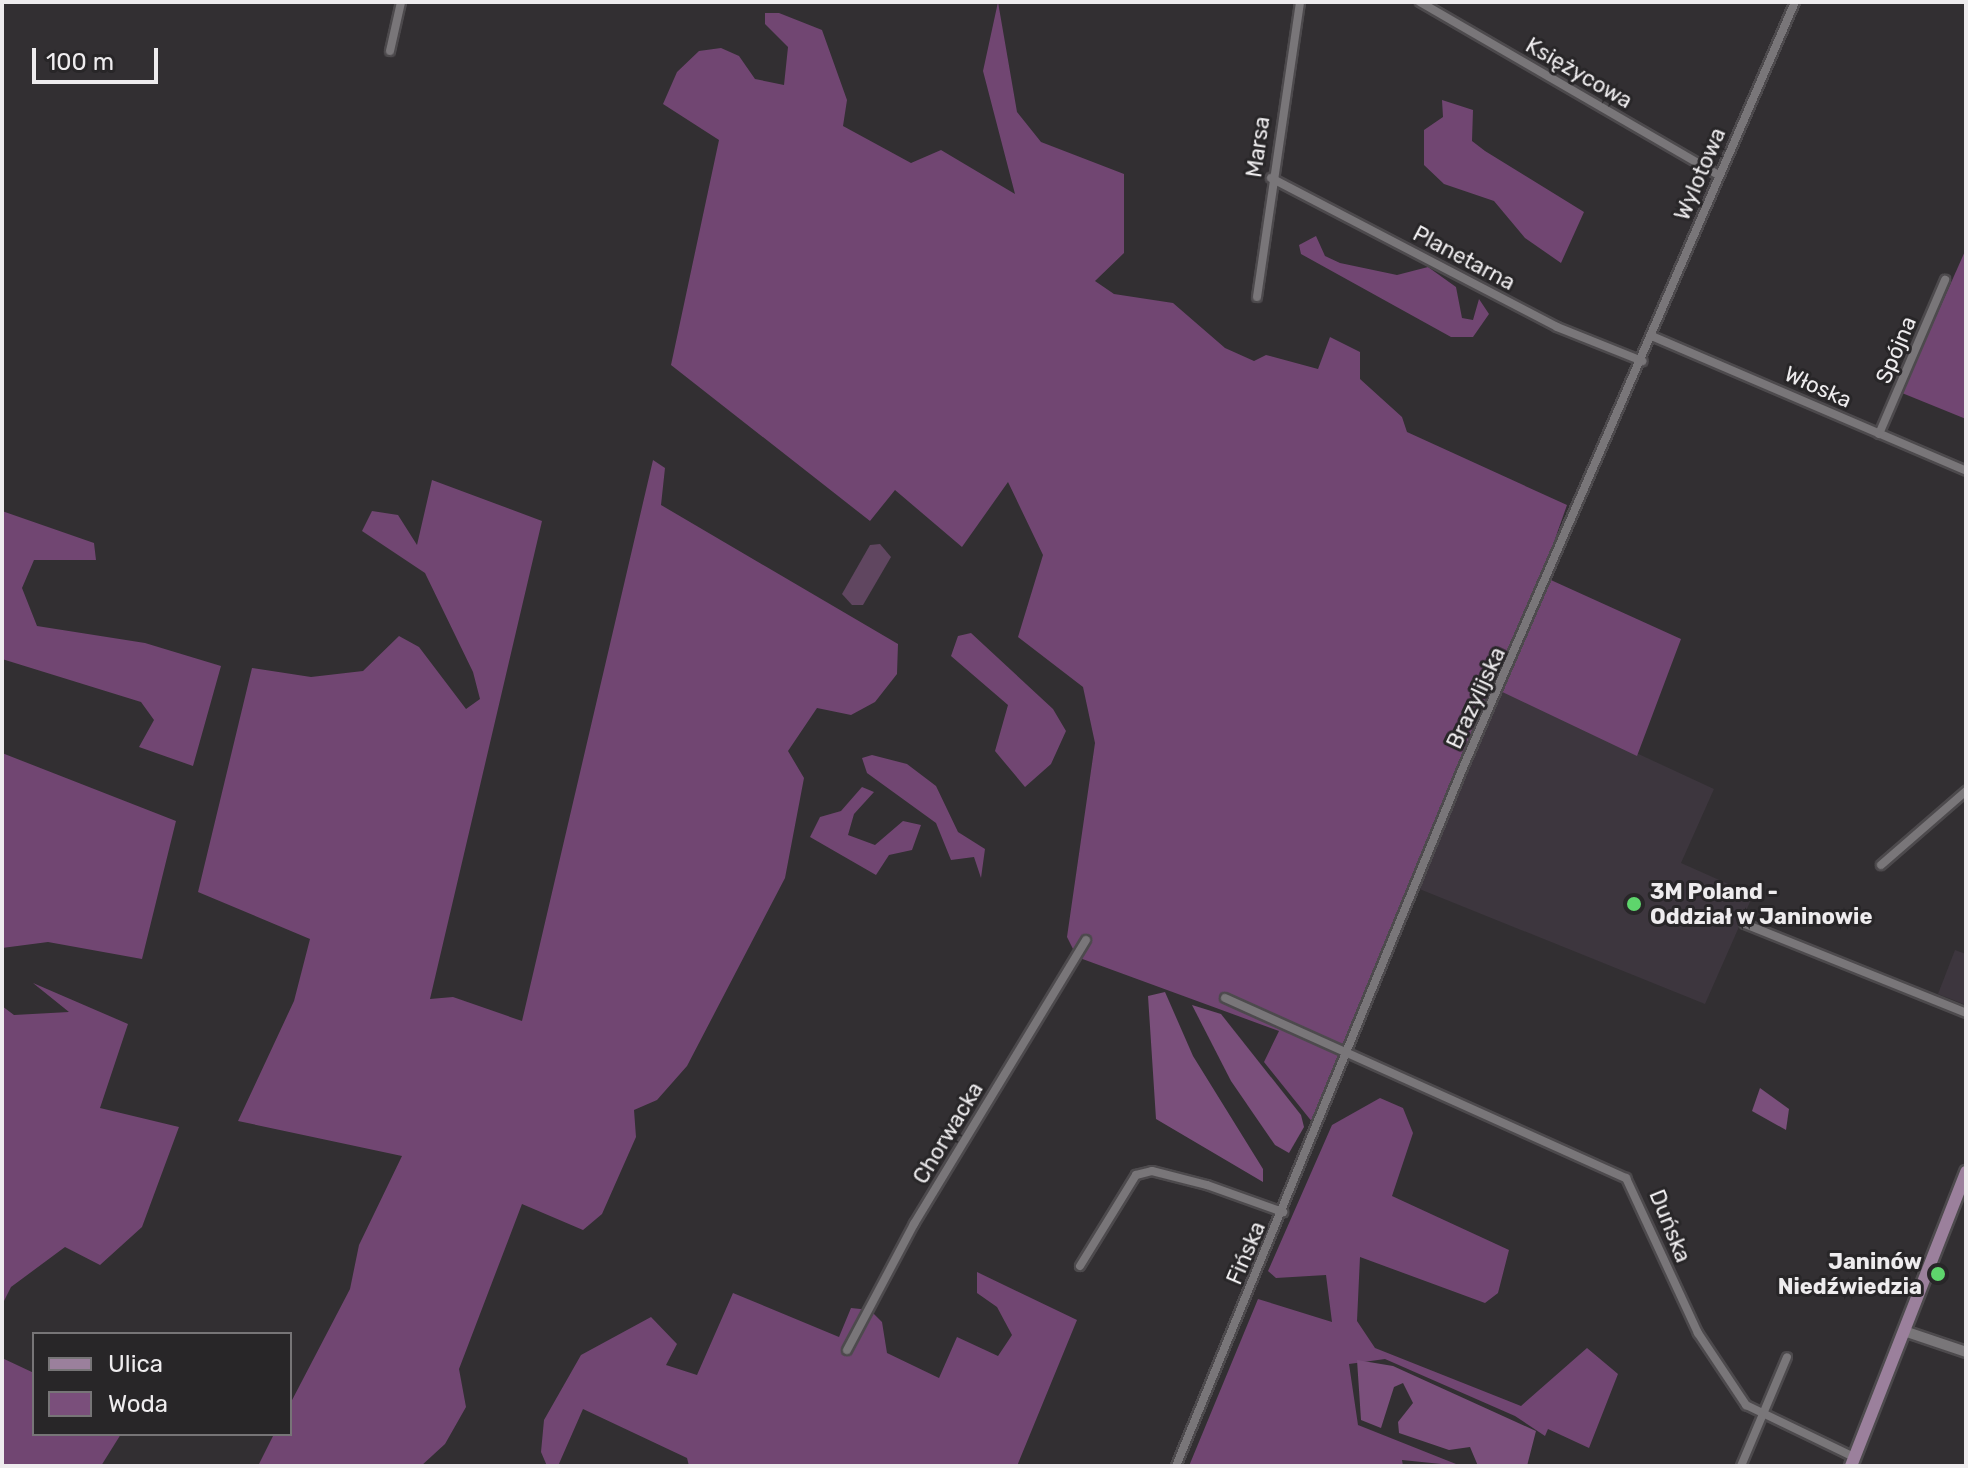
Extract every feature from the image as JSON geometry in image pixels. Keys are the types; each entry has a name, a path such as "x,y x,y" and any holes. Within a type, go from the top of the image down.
{"main road":[{"path":"1852,1462 1966,1172"}],"street":[{"path":"390,51 401,2"},
{"name":"Marsa","path":"1257,297 1271,178 1300,2"},
{"name":"Księżycowa","path":"1420,2 1719,175"},
{"name":"Wylotowa","path":"1642,361 1795,2"},
{"name":"Planetarna","path":"1271,178 1557,327 1642,361"},
{"name":"Spójna","path":"1879,434 1945,280"},
{"name":"Włoska","path":"1654,337 1966,471"},
{"name":"Brazylijska","path":"1350,1054 1462,770 1642,361"},
{"path":"1881,865 1966,791"},
{"path":"1745,924 1966,1013"},
{"name":"Chorwacka","path":"847,1350 914,1224 1086,940"},
{"name":"Duńska","path":"1225,998 1631,1182 1698,1333 1763,1418 1852,1462"},
{"name":"Fińska","path":"1176,1466 1350,1054"},
{"path":"1080,1266 1136,1175 1162,1174 1283,1212"},
{"path":"1904,1331 1966,1352"},
{"path":"1741,1466 1787,1357"}],"shaded area":[{"path":"998,2 1017,112 1041,142 1124,174 1124,253 1095,281 1114,294 1173,303 1225,348 1254,361 1266,355 1318,369 1330,337 1360,352 1360,379 1402,417 1407,432 1567,505 1542,576 1681,639 1637,756 1494,688 1313,1123 1264,1062 1279,1031 1077,957 1067,937 1095,743 1083,687 1018,637 1043,555 1008,482 962,547 895,490 870,521 671,365 719,140 663,104 677,72 699,51 721,48 739,56 755,79 784,85 788,47 765,24 765,13 779,13 822,30 847,100 843,126 911,163 941,150 1015,194 983,71"},
{"path":"1442,100 1473,110 1472,141 1584,212 1561,263 1525,238 1494,201 1444,184 1424,165 1424,130 1443,117"},
{"path":"1316,236 1325,256 1340,263 1397,275 1428,267 1456,287 1462,318 1473,320 1479,299 1489,314 1473,337 1451,337 1301,254 1299,245"},
{"path":"1966,249 1966,419 1902,393"},
{"path":"653,460 665,468 661,505 898,644 897,674 875,702 851,715 817,708 788,751 804,778 785,878 687,1066 657,1100 634,1110 636,1137 602,1214 583,1230 522,1204 459,1369 466,1407 445,1444 421,1466 258,1466 273,1436 292,1436 292,1400 350,1289 359,1245 402,1156 238,1121 294,1001 310,939 198,892 252,668 311,677 363,671 399,636 419,647 466,709 480,699 473,672 425,573 362,531 372,511 398,515 417,545 432,480 542,521 430,999 453,997 522,1021"},
{"path":"2,511 94,543 96,560 34,560 22,588 37,626 145,643 221,666 193,766 139,747 154,720 141,702 2,659"},
{"path":"880,544 891,557 863,605 852,605 842,594 870,545"},
{"path":"971,633 1053,709 1066,731 1051,764 1025,787 995,751 1008,705 951,656 958,636"},
{"path":"1494,687 1714,789 1681,863 1753,895 1705,1004 1412,886"},
{"path":"2,753 176,821 142,959 48,942 2,948"},
{"path":"872,755 907,764 936,786 958,832 985,849 981,878 974,857 951,860 936,823 867,773 862,758"},
{"path":"862,787 874,792 854,814 848,835 875,845 903,821 921,825 912,850 889,855 876,875 810,837 820,817 841,811"},
{"path":"1955,950 1966,954 1966,1005 1938,994"},
{"path":"33,983 128,1024 100,1108 179,1127 142,1227 100,1265 65,1247 11,1287 2,1305 2,1006 14,1015 69,1012"},
{"path":"1380,1098 1403,1108 1413,1133 1392,1196 1509,1250 1498,1293 1485,1303 1360,1257 1357,1321 1375,1348 1521,1406 1587,1348 1618,1374 1589,1448 1548,1429 1545,1436 1515,1416 1385,1359 1349,1364 1358,1425 1461,1466 1402,1460 1403,1466 1189,1466 1258,1299 1332,1322 1326,1275 1276,1278 1268,1271 1332,1125"},
{"path":"977,1272 1077,1320 1017,1466 689,1466 687,1458 583,1409 558,1466 547,1466 541,1452 544,1420 581,1355 651,1317 677,1344 666,1365 697,1375 733,1293 839,1337 851,1308 870,1310 882,1322 887,1353 939,1378 957,1337 998,1356 1012,1335 997,1307 977,1293"},
{"path":"2,1358 32,1372 32,1436 120,1436 101,1466 2,1466"}],"water":[{"path":"1165,992 1193,1056 1263,1169 1263,1182 1156,1119 1148,996"},
{"path":"1192,1005 1221,1014 1301,1115 1304,1127 1289,1153 1275,1145 1231,1081"},
{"path":"1760,1088 1789,1109 1786,1130 1752,1111"},
{"path":"1357,1360 1393,1366 1536,1431 1527,1466 1478,1466 1470,1447 1449,1450 1399,1433 1398,1422 1413,1403 1403,1383 1394,1387 1381,1428 1361,1420"}],"place":[{"name":"3M Poland - Oddział w Janinowie","path":"1634,904"},
{"name":"Janinów Niedźwiedzia","path":"1938,1274"}]}
